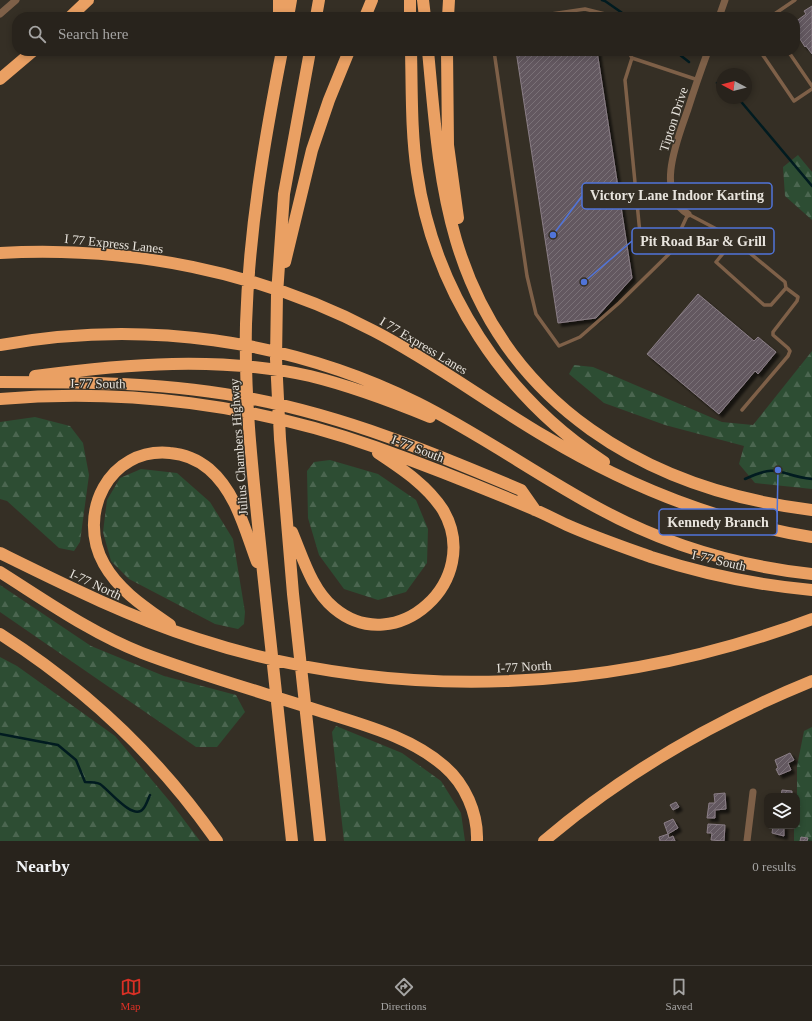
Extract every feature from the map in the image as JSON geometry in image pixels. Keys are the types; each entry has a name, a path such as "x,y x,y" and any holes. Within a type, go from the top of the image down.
{"highway":[{"path":"75,12 88,0"},
{"path":"279,0 279,12"},
{"path":"289,12 291,0"},
{"path":"317,12 320,0"},
{"path":"367,12 372,0"},
{"path":"410,0 410,12"},
{"path":"423,0 424,12"},
{"path":"448,12 449,0"},
{"path":"0,79 27,56"},
{"name":"Julius Chambers Highway","path":"280,56 253,220 246,326 250,441 292,841"},
{"path":"309,56 284,194 277,294 277,398 293,594 320,841"},
{"path":"277,294 312,150 329,100 347,56"},
{"path":"411,56 413,137 420,191 428,226 440,261 465,314 501,369 525,397 550,421 599,459 660,495"},
{"path":"429,56 437,138 444,186 456,240 469,276 495,327 523,367 562,408 604,440 652,467 708,488 770,503 812,510"},
{"path":"447,56 447,110 451,179 469,276"},
{"name":"I 77 Express Lanes","path":"0,253 58,251 149,259 216,272 262,285 307,301 353,321 396,344 545,437 588,461 660,495 736,520 812,537"},
{"path":"0,345 56,337 108,333 161,334 214,339 252,346 308,360 361,378 399,394 481,438 578,498 619,519 659,536 738,562 812,574"},
{"path":"0,381 137,365 214,364 252,367 309,376 376,396 481,438"},
{"path":"0,381 124,383 214,392 253,399 313,413 386,436 521,490 535,510"},
{"name":"I-77 South","path":"0,399 105,397 169,401 254,413 314,428 363,443 535,510 589,534 666,561 734,578 807,590"},
{"path":"288,520 306,567 328,603 341,613 365,622 394,622 412,616 435,599 446,583 451,565 453,544 448,522 443,511 428,491 405,471 363,443"},
{"path":"183,634 138,602 124,590 105,566 97,548 93,524 96,503 105,484 124,465 147,455 166,453 184,455 208,468 222,483 234,501 264,579"},
{"name":"I-77 North","path":"0,553 110,606 183,634 233,650 283,662 332,671 384,678 465,682 512,681 577,676 639,668 701,654 761,637 812,619"},
{"path":"0,572 90,628 123,645 160,660 336,716 408,742 428,754 445,767 458,782 468,799 475,818 478,841"},
{"path":"0,634 57,674 115,724 167,778 217,841"},
{"path":"544,841 607,793 680,745 729,719 812,681"}],"street":[{"path":"0,14 16,0"},
{"path":"721,12 725,0"},
{"name":"Tipton Drive","path":"688,214 682,210 675,200 671,168 675,148 706,56"},
{"path":"747,841 753,792"}],"lane":[{"path":"777,12 795,0"},
{"path":"565,12 585,9 597,12"},
{"path":"495,56 527,276 536,314 559,346 580,337 619,303 670,253 688,214 726,234 734,240 785,282 786,288 798,297 797,301 773,332 773,335 790,351 788,356 742,410"},
{"path":"763,56 794,101 812,87 791,56"},
{"path":"674,244 647,250 641,244 624,80 632,58 698,80"},
{"path":"734,240 716,262 764,305 771,305 786,288"}],"green space":[{"path":"798,155 812,172 812,220 785,196 783,167"},
{"path":"812,351 812,489 755,483 739,464 744,446 665,425 604,403 569,374 574,365 593,367 722,422 753,425"},
{"path":"35,417 70,426 83,443 89,475 80,542 74,551 59,548 7,501 0,499 0,422"},
{"path":"330,460 378,474 416,500 428,529 427,563 406,592 378,600 344,589 319,555 308,518 307,471 314,462"},
{"path":"141,469 177,473 210,502 233,539 245,612 244,624 238,629 215,624 129,579 111,561 103,532 107,500 120,478"},
{"path":"0,585 91,646 164,676 236,695 245,712 217,747 196,747 0,612"},
{"path":"0,657 17,666 115,736 172,804 200,841 0,841"},
{"path":"336,726 402,753 441,781 461,813 465,841 344,841 332,732"},
{"path":"812,727 812,841 794,841 794,829 800,829 800,793 797,793 797,766 804,731"}],"building":[{"path":"812,6 812,54 800,39 800,18 806,14 804,11"},
{"path":"517,56 598,56 632,278 596,318 558,323"},
{"path":"698,294 754,341 758,337 776,352 758,374 755,371 719,414 647,354"},
{"path":"790,753 794,760 788,763 791,770 779,775 776,769 778,768 775,760"},
{"path":"782,790 792,791 792,793 782,793"},
{"path":"725,793 726,809 715,810 715,818 707,818 709,803 715,803 714,794"},
{"path":"676,802 679,807 673,810 670,805"},
{"path":"673,819 678,828 668,834 664,823"},
{"path":"708,824 725,825 724,841 711,840 712,833 707,833"},
{"path":"773,829 784,829 784,836 772,833"},
{"path":"668,834 669,838 673,836 675,841 660,841 659,837"},
{"path":"801,837 808,838 807,841 800,841"}],"waterway":[{"path":"602,0 621,12"},
{"path":"681,56 689,62"},
{"path":"743,104 812,186"},
{"path":"745,479 766,471 780,472 812,479"},
{"path":"0,734 58,745 76,760 85,782 95,782 100,784 127,808 133,811 139,812 143,809 150,795"}],"place":[{"name":"Victory Lane Indoor Karting","path":"553,235"},
{"name":"Pit Road Bar & Grill","path":"584,282"},
{"name":"Kennedy Branch","path":"778,470"}]}
